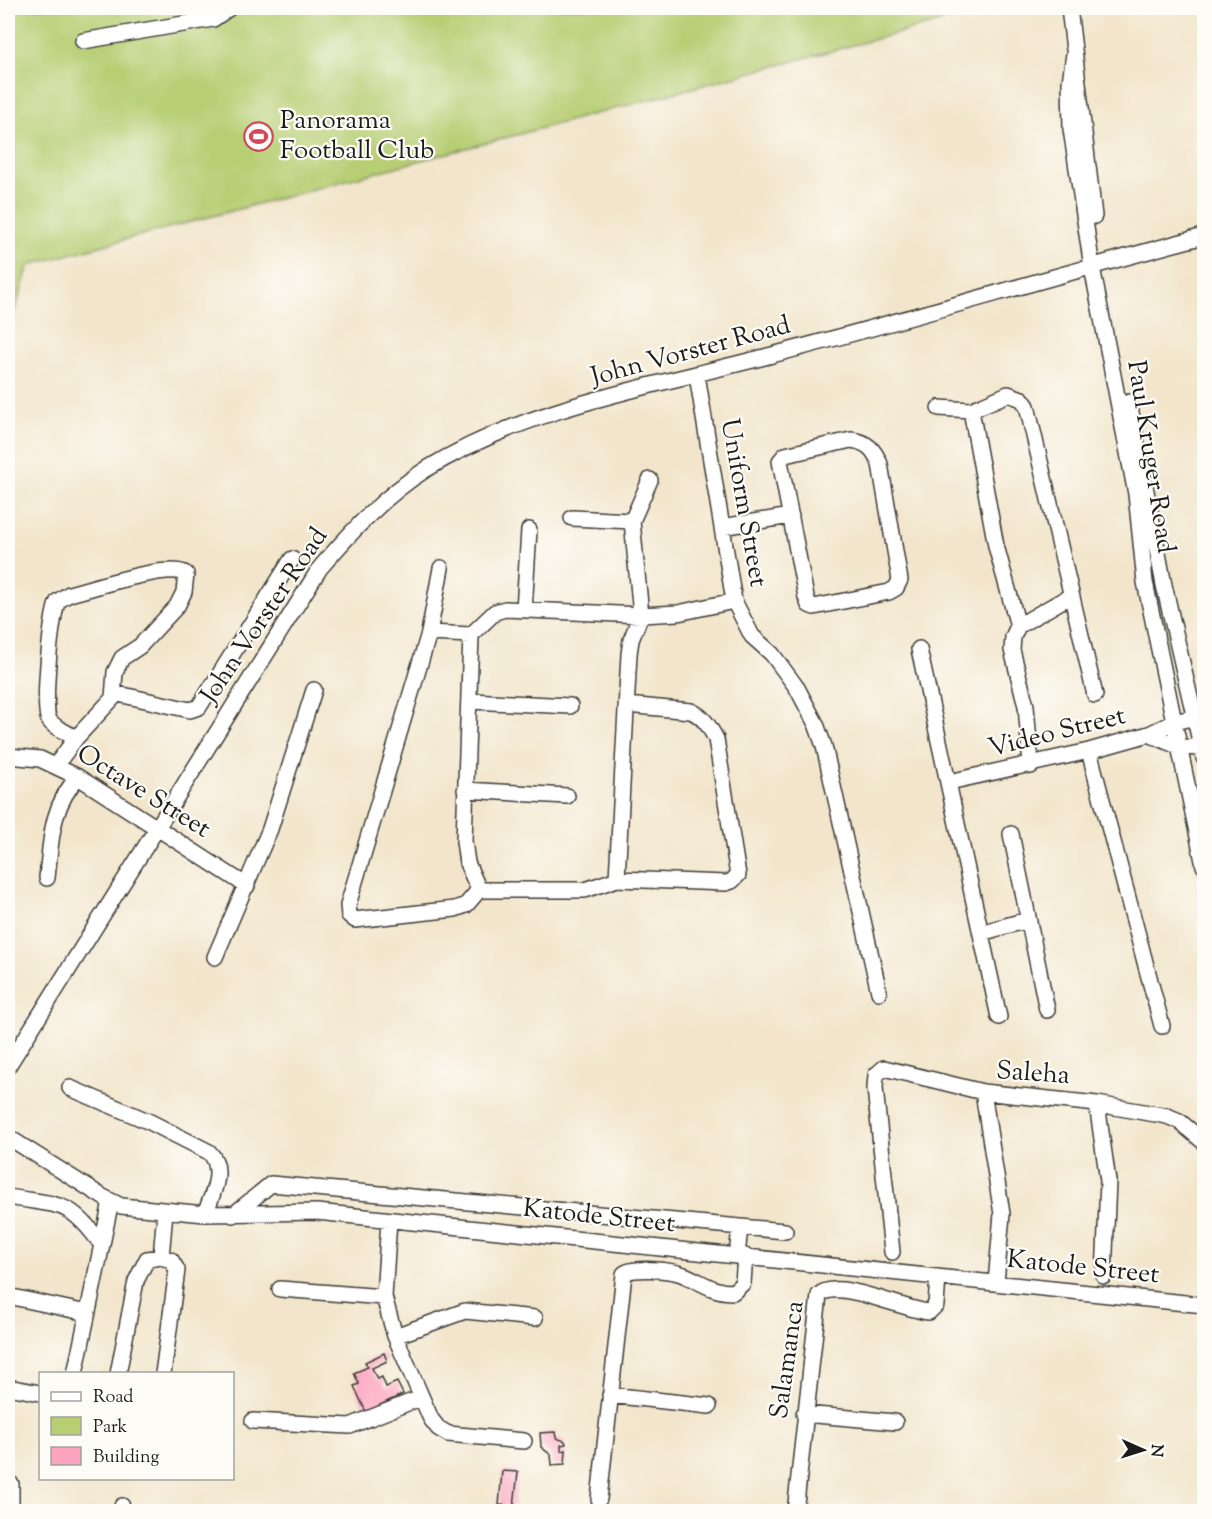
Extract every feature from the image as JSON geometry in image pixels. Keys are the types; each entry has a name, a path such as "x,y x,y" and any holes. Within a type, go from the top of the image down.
{"street":[{"path":"83,41 213,19 229,8"},
{"name":"Paul Kruger Road","path":"1069,8 1082,96 1097,265 1136,494 1144,582 1204,866"},
{"name":"John Vorster Road","path":"8,1066 320,568 348,535 391,495 426,470 503,431 572,408 949,308 1204,236"},
{"name":"Paul Kruger Road","path":"1097,265 1164,585 1200,716 1204,752"},
{"name":"Uniform Street","path":"697,375 734,601 752,636 772,654 797,687 816,724 861,904 879,992"},
{"path":"939,408 971,410 1008,394 1022,399 1027,406 1095,695"},
{"path":"971,410 996,546 1018,626"},
{"path":"851,440 868,445 875,451 880,464 900,567 899,584 889,592 820,607 809,605 792,516 780,465 782,457 851,440"},
{"path":"617,879 631,640 641,615 632,520 650,480"},
{"path":"722,526 792,516"},
{"path":"572,518 632,520"},
{"path":"524,609 529,530"},
{"path":"114,693 190,710 199,707 292,559"},
{"path":"441,568 429,633 348,905 348,915 358,921 455,909 466,904 479,890 585,890 617,879 726,883 732,881 738,875 716,739 709,725 700,715 691,711 627,705"},
{"path":"56,765 76,738 109,704 114,693 116,666 157,629 177,606 187,580 186,574 181,570 154,573 69,594 58,601 53,618 45,708 52,724 76,738"},
{"path":"1031,766 1026,706 1012,650 1013,637 1018,626 1070,596"},
{"path":"479,890 465,852 471,635 495,612 524,609 641,615 678,613 734,601"},
{"path":"429,633 471,635"},
{"path":"919,649 999,1017"},
{"path":"215,957 270,829 314,690"},
{"path":"470,701 570,706"},
{"name":"Video Street","path":"949,782 1004,772 1089,751 1149,734 1174,722 1200,716"},
{"name":"Video Street","path":"1149,734 1180,747 1204,752"},
{"path":"1089,751 1162,1026"},
{"name":"Octave Street","path":"8,756 40,759 56,765 247,886"},
{"path":"47,878 54,817 65,790 78,777"},
{"path":"465,790 567,796"},
{"path":"1011,834 1047,1011"},
{"path":"981,933 1027,920"},
{"path":"892,1252 875,1088 876,1075 884,1068 983,1092"},
{"path":"70,1088 150,1122 209,1152 215,1158 218,1170 205,1215"},
{"name":"Saleha","path":"996,1283 1002,1214 983,1092 1097,1104 1108,1181 1104,1276"},
{"path":"1097,1104 1167,1116 1179,1121 1204,1142"},
{"name":"Katode Street","path":"8,1137 121,1206 205,1215 309,1211 1204,1305"},
{"path":"233,1215 271,1184 785,1231"},
{"path":"8,1197 74,1211 102,1245"},
{"path":"75,1372 111,1201"},
{"path":"161,1257 165,1212"},
{"path":"389,1220 384,1297 395,1336 420,1398 436,1425 448,1434 524,1441"},
{"path":"599,1499 626,1272 635,1269 681,1273 710,1290 733,1292 743,1283 740,1227"},
{"path":"118,1372 136,1281 147,1259 161,1257 171,1260 177,1270 163,1372"},
{"name":"Salamanca","path":"795,1512 816,1301 820,1293 827,1291 874,1295 902,1308 929,1312 936,1305 938,1277"},
{"path":"280,1289 384,1297"},
{"path":"8,1296 87,1313"},
{"path":"395,1336 465,1311 534,1318"},
{"path":"8,1387 39,1392"},
{"path":"610,1395 710,1406"},
{"path":"253,1421 350,1426 420,1398"},
{"path":"804,1414 895,1422"},
{"path":"11,1484 11,1512"}],"green space":[{"name":"Panorama Football Club","path":"8,8 992,8 29,265 8,333"}],"building":[{"path":"384,1353 387,1361 372,1368 377,1379 382,1377 386,1387 397,1382 403,1394 366,1412 354,1386 359,1384 354,1373 368,1367 365,1362"},
{"path":"555,1432 556,1438 565,1441 566,1444 561,1445 561,1451 566,1450 565,1464 552,1465 551,1455 541,1447 540,1433"},
{"path":"502,1471 518,1472 514,1506 499,1505"}],"place":[{"name":"Panorama Football Club","path":"259,136"}]}
